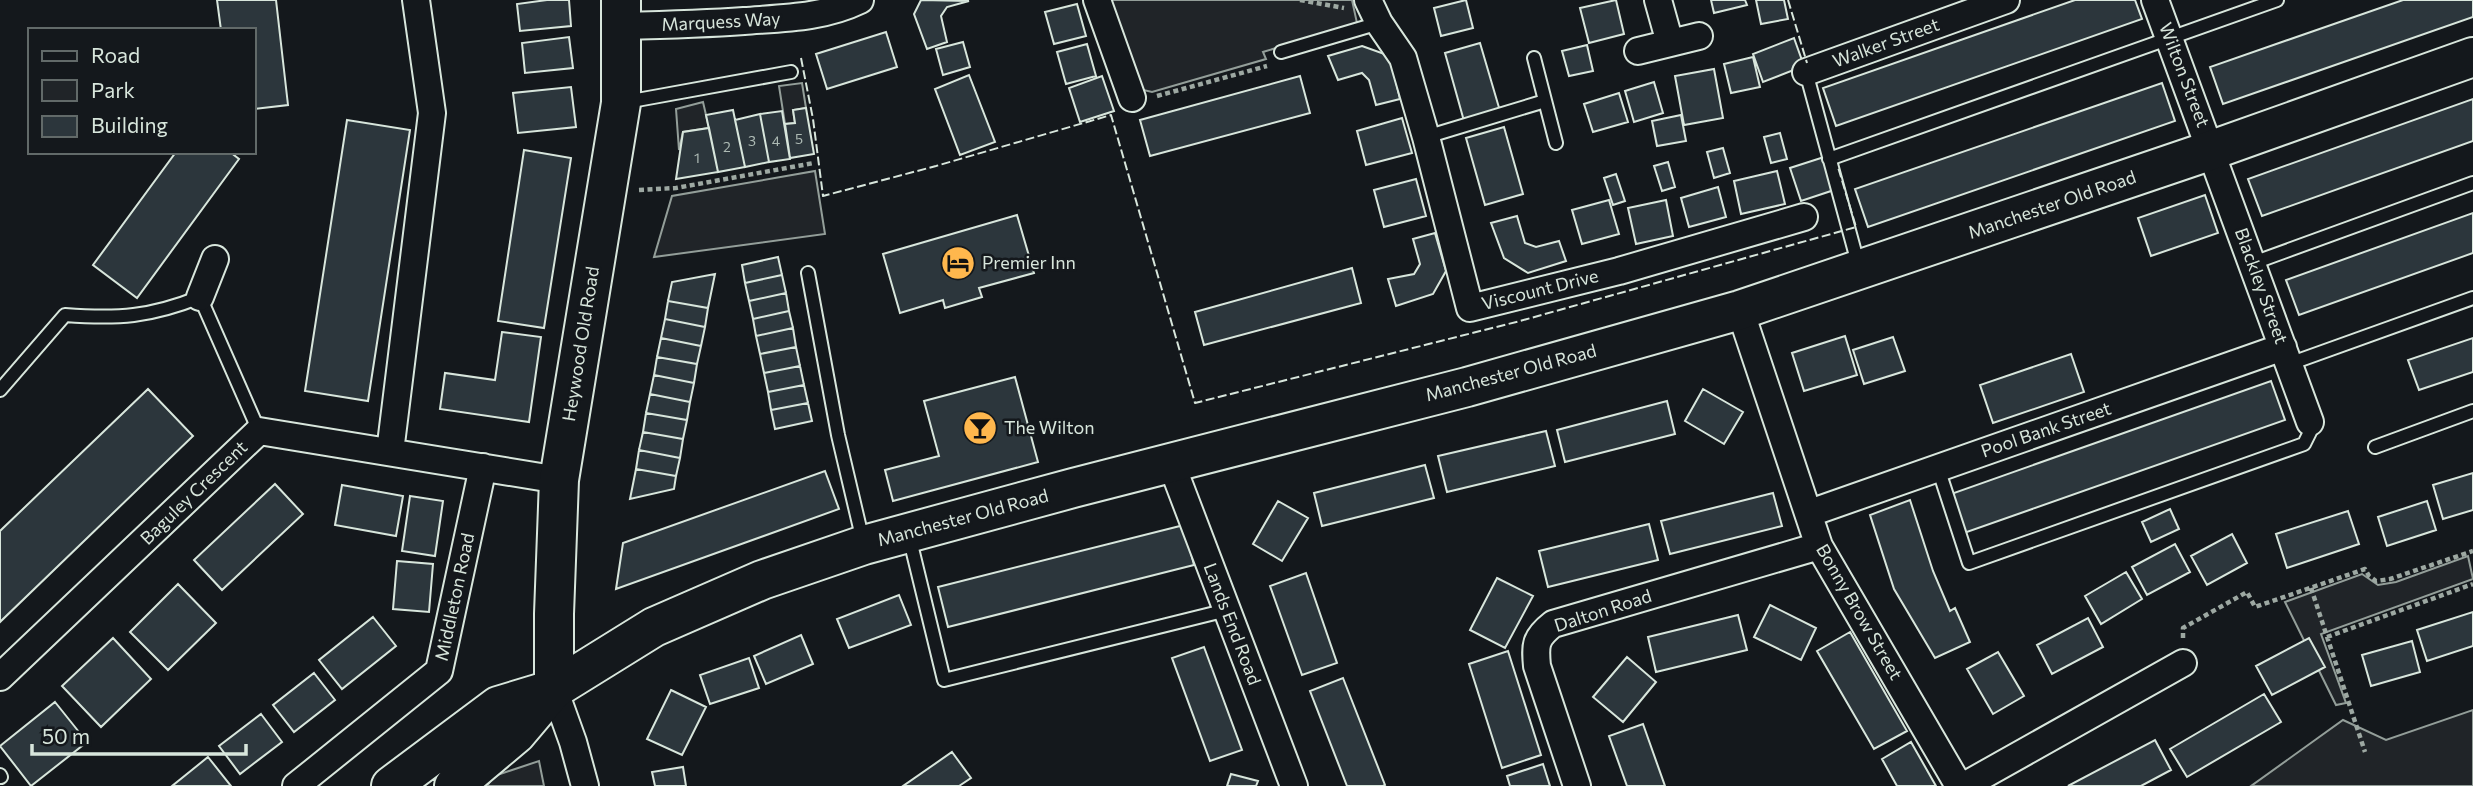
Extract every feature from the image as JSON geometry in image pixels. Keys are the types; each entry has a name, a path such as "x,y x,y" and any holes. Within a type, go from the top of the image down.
{"main road":[{"name":"Heywood Old Road","path":"554,689 559,480 621,103 621,13"},
{"name":"Manchester Old Road","path":"391,786 498,706 554,689 654,626 762,580 864,545 1467,387 1740,310 2212,150 2473,57"},
{"name":"Manchester Old Road","path":"454,786 516,734 554,689"}],"street":[{"path":"390,452 432,113 416,0"},
{"name":"Marquess Way","path":"621,13 695,24 813,16 860,0"},
{"path":"1097,0 1132,98"},
{"path":"1658,0 1670,43"},
{"name":"Walker Street","path":"1806,72 2006,0"},
{"name":"Wilton Street","path":"2155,0 2212,150"},
{"name":"Viscount Drive","path":"1367,9 1404,58 1470,308 1619,271 1804,217"},
{"path":"1638,51 1699,36"},
{"name":"Blackley Street","path":"2212,150 2310,422"},
{"path":"200,297 215,259"},
{"name":"Bonny Brow Street","path":"1740,310 1819,546 1962,786 2183,663"},
{"name":"Pool Bank Street","path":"1810,513 1938,468 2286,356"},
{"name":"Baguley Crescent","path":"0,677 259,431 559,480"},
{"name":"Lands End Road","path":"1171,463 1294,786"},
{"name":"Middleton Road","path":"296,786 439,671 483,467"},
{"name":"Dalton Road","path":"1577,786 1537,666 1535,646 1542,632 1553,624 1819,546"},
{"path":"554,689 573,742 584,786"}],"lane":[{"path":"1829,159 2277,0"},
{"path":"1282,52 1367,9"},
{"path":"1534,58 1556,143"},
{"path":"621,103 791,72"},
{"path":"1806,72 1860,271"},
{"path":"1426,137 1545,101"},
{"path":"2253,263 2473,183"},
{"path":"808,273 838,435 864,545"},
{"path":"0,390 65,315 110,319 168,310 200,297 259,431"},
{"path":"2286,356 2473,298"},
{"path":"2375,447 2473,411"},
{"path":"1938,468 1969,563 2304,444 2311,432 2310,422"},
{"path":"908,533 944,680 1227,610"}],"path":[{"path":"1300,0 1342,8 1367,9"},
{"path":"1132,98 1146,99 1272,65 1282,52"},
{"path":"607,192 676,188 814,163"},
{"path":"2183,663 2183,628 2247,592 2255,607 2365,569 2368,576 2376,581 2390,579 2473,551"},
{"path":"2327,636 2473,584"},
{"path":"2311,588 2365,752"}],"green space":[{"path":"1108,0 1352,0 1357,23 1263,52 1266,59 1152,92 1139,89"},
{"path":"802,83 806,108 793,110 795,123 785,124 779,86"},
{"path":"703,102 709,128 683,132 679,150 676,109"},
{"path":"815,171 825,234 654,257 672,196"},
{"path":"2468,556 2473,579 2321,634 2346,703 2336,705 2285,602 2362,574 2378,585 2396,582"},
{"path":"2473,710 2473,786 2251,786 2343,720 2386,740"},
{"path":"539,761 544,786 487,786 494,776"}],"building":[{"path":"217,0 276,0 288,105 256,109 256,28 221,28"},
{"path":"569,0 571,26 520,31 517,4"},
{"path":"921,0 969,1 947,7 941,16 947,42 927,49 914,14"},
{"path":"1466,0 1473,28 1441,36 1434,8"},
{"path":"1616,0 1624,34 1589,43 1580,8"},
{"path":"1711,0 1745,0 1747,5 1714,13"},
{"path":"1756,0 1784,0 1788,19 1761,24"},
{"path":"2075,0 2135,0 2142,19 1836,126 1823,88"},
{"path":"2403,0 2473,0 2473,17 2223,104 2210,67"},
{"path":"1077,4 1086,36 1054,44 1045,12"},
{"path":"886,32 897,67 827,89 816,54"},
{"path":"569,37 573,68 525,73 522,43"},
{"path":"1794,38 1804,66 1763,82 1753,54"},
{"path":"963,42 970,67 943,75 936,49"},
{"path":"1480,43 1500,111 1464,121 1445,53"},
{"path":"1087,44 1096,76 1066,84 1057,52"},
{"path":"1587,45 1593,71 1569,76 1562,51"},
{"path":"1362,46 1390,56 1400,99 1376,105 1369,80 1362,73 1338,80 1328,56"},
{"path":"1753,57 1760,87 1731,93 1724,64"},
{"path":"1714,69 1723,118 1684,125 1675,76"},
{"path":"969,75 995,142 960,155 935,89"},
{"path":"1102,76 1114,111 1080,122 1069,88"},
{"path":"1300,76 1310,113 1150,156 1140,120"},
{"path":"1654,82 1663,113 1634,122 1625,91"},
{"path":"2162,83 2175,121 1868,227 1855,189"},
{"path":"571,87 576,127 518,133 513,93"},
{"path":"1619,93 1628,122 1593,132 1584,104"},
{"path":"2473,99 2473,141 2262,216 2248,179"},
{"path":"806,108 814,154 790,158 785,124 795,123 793,110"},
{"path":"733,110 745,167 718,172 706,115"},
{"path":"782,111 790,159 769,162 760,114"},
{"path":"760,114 769,162 745,167 735,120"},
{"path":"1681,115 1686,141 1657,146 1652,121"},
{"path":"1402,118 1412,153 1366,165 1357,131"},
{"path":"347,120 410,130 368,401 305,391"},
{"path":"1504,127 1523,194 1485,205 1466,138"},
{"path":"709,128 718,172 676,179 683,132"},
{"path":"1780,133 1787,159 1771,163 1764,137"},
{"path":"1723,148 1730,173 1714,178 1707,152"},
{"path":"524,150 571,158 544,328 498,321"},
{"path":"175,154 233,154 239,159 137,298 93,265"},
{"path":"1824,157 1834,190 1801,201 1790,168"},
{"path":"1668,162 1675,187 1662,191 1654,166"},
{"path":"1777,171 1785,204 1741,214 1734,181"},
{"path":"1616,174 1625,201 1613,205 1604,178"},
{"path":"1416,179 1426,216 1384,227 1374,190"},
{"path":"1718,187 1726,217 1689,227 1681,198"},
{"path":"2205,195 2218,233 2151,256 2138,218"},
{"path":"1609,200 1619,234 1582,244 1572,210"},
{"path":"1666,200 1673,236 1636,244 1628,208"},
{"path":"2473,213 2473,253 2299,315 2286,280"},
{"name":"Premier Inn","path":"1017,215 1034,273 979,288 982,297 945,308 943,300 900,313 883,254"},
{"path":"1517,216 1525,243 1536,247 1559,241 1566,261 1528,273 1504,258 1491,223"},
{"path":"1435,233 1446,271 1433,294 1396,306 1388,279 1414,274 1420,264 1413,239"},
{"path":"778,257 782,275 745,283 742,265"},
{"path":"1352,268 1361,303 1204,345 1195,312"},
{"path":"715,274 708,308 668,301 672,282"},
{"path":"782,275 786,293 749,301 745,283"},
{"path":"786,293 789,311 753,319 749,301"},
{"path":"668,301 708,308 705,327 665,319"},
{"path":"789,311 793,328 756,336 753,319"},
{"path":"665,319 705,327 701,346 661,338"},
{"path":"793,328 796,347 760,354 756,336"},
{"path":"502,332 541,337 529,422 440,409 445,373 495,380"},
{"path":"1845,336 1857,375 1804,391 1792,353"},
{"path":"1893,337 1905,371 1864,384 1853,350"},
{"path":"661,338 701,346 697,364 657,357"},
{"path":"2473,338 2473,372 2419,390 2408,360"},
{"path":"796,347 800,366 764,373 760,354"},
{"path":"2071,354 2084,392 1993,423 1980,385"},
{"path":"657,357 697,364 694,383 654,375"},
{"path":"800,366 804,385 768,392 764,373"},
{"path":"654,375 694,383 690,402 650,394"},
{"name":"The Wilton","path":"1015,377 1038,462 893,501 885,470 939,456 924,401"},
{"path":"2271,381 2285,420 1964,533 1951,494"},
{"path":"804,385 808,403 771,410 768,392"},
{"path":"148,389 193,436 0,622 0,531"},
{"path":"1703,389 1743,412 1724,444 1685,421"},
{"path":"650,394 690,402 687,420 646,413"},
{"path":"1667,401 1675,434 1565,462 1557,430"},
{"path":"808,403 812,421 775,429 771,410"},
{"path":"646,413 687,420 683,439 643,432"},
{"path":"1546,431 1555,466 1447,492 1438,456"},
{"path":"643,432 683,439 680,458 639,450"},
{"path":"639,450 680,458 676,476 636,469"},
{"path":"1425,465 1434,498 1322,526 1314,493"},
{"path":"636,469 676,476 674,489 630,499"},
{"path":"825,471 839,509 616,589 623,543"},
{"path":"2473,473 2473,510 2443,519 2433,485"},
{"path":"275,484 303,514 222,590 194,560"},
{"path":"342,485 403,496 396,536 335,525"},
{"path":"1773,493 1782,526 1670,554 1661,521"},
{"path":"410,496 443,501 435,556 402,551"},
{"path":"1910,500 1933,571 1950,611 1955,608 1970,642 1935,658 1894,589 1870,515"},
{"path":"1278,501 1308,518 1282,561 1253,544"},
{"path":"2427,501 2436,530 2387,546 2378,517"},
{"path":"2170,509 2179,529 2151,542 2142,522"},
{"path":"2348,511 2359,544 2287,568 2276,534"},
{"path":"1649,524 1658,560 1548,587 1539,551"},
{"path":"1184,525 1194,565 948,627 938,587"},
{"path":"2232,534 2247,563 2207,585 2191,556"},
{"path":"2175,544 2190,572 2147,595 2132,567"},
{"path":"397,561 433,564 429,612 393,609"},
{"path":"2126,572 2142,599 2101,624 2085,596"},
{"path":"1306,573 1337,663 1302,675 1270,586"},
{"path":"1497,578 1533,596 1505,648 1470,630"},
{"path":"178,584 216,623 168,670 130,632"},
{"path":"899,595 911,625 849,648 837,619"},
{"path":"1770,605 1816,628 1801,660 1754,637"},
{"path":"2473,612 2473,646 2427,661 2417,630"},
{"path":"1738,615 1747,650 1656,672 1648,637"},
{"path":"373,617 396,646 342,689 319,660"},
{"path":"2088,618 2103,647 2052,674 2037,645"},
{"path":"1850,632 1907,731 1874,749 1817,651"},
{"path":"801,635 813,664 766,684 754,656"},
{"path":"113,638 151,679 101,727 62,686"},
{"path":"2309,638 2325,667 2272,695 2256,666"},
{"path":"2412,641 2420,672 2371,686 2362,655"},
{"path":"1204,647 1242,750 1210,761 1172,658"},
{"path":"1508,651 1541,755 1502,768 1469,664"},
{"path":"1998,652 2024,696 1993,714 1967,669"},
{"path":"1627,657 1656,682 1623,722 1593,697"},
{"path":"749,658 759,688 710,704 700,675"},
{"path":"314,673 335,700 294,732 273,705"},
{"path":"1343,678 1385,785 1383,786 1347,786 1310,691"},
{"path":"671,690 706,707 682,755 647,739"},
{"path":"2264,694 2281,722 2187,777 2170,749"},
{"path":"55,702 87,742 31,786 0,746"},
{"path":"261,714 282,742 240,774 219,746"},
{"path":"1643,724 1665,786 1627,786 1609,736"},
{"path":"2155,740 2171,770 2141,786 2068,786"},
{"path":"1911,742 1936,786 1897,786 1882,759"},
{"path":"952,752 971,778 959,786 903,786"},
{"path":"208,757 231,786 172,786"},
{"path":"1543,764 1550,786 1510,786 1507,776"},
{"path":"683,767 686,786 655,786 652,772"},
{"path":"1231,774 1258,781 1256,786 1227,786"}],"fence":[{"path":"1788,0 1807,63"},
{"path":"801,58 813,119 823,196 1111,115 1195,403 1520,321 1856,227 1838,167"}],"place":[{"name":"Premier Inn","path":"958,263"},
{"name":"The Wilton","path":"980,428"}]}
